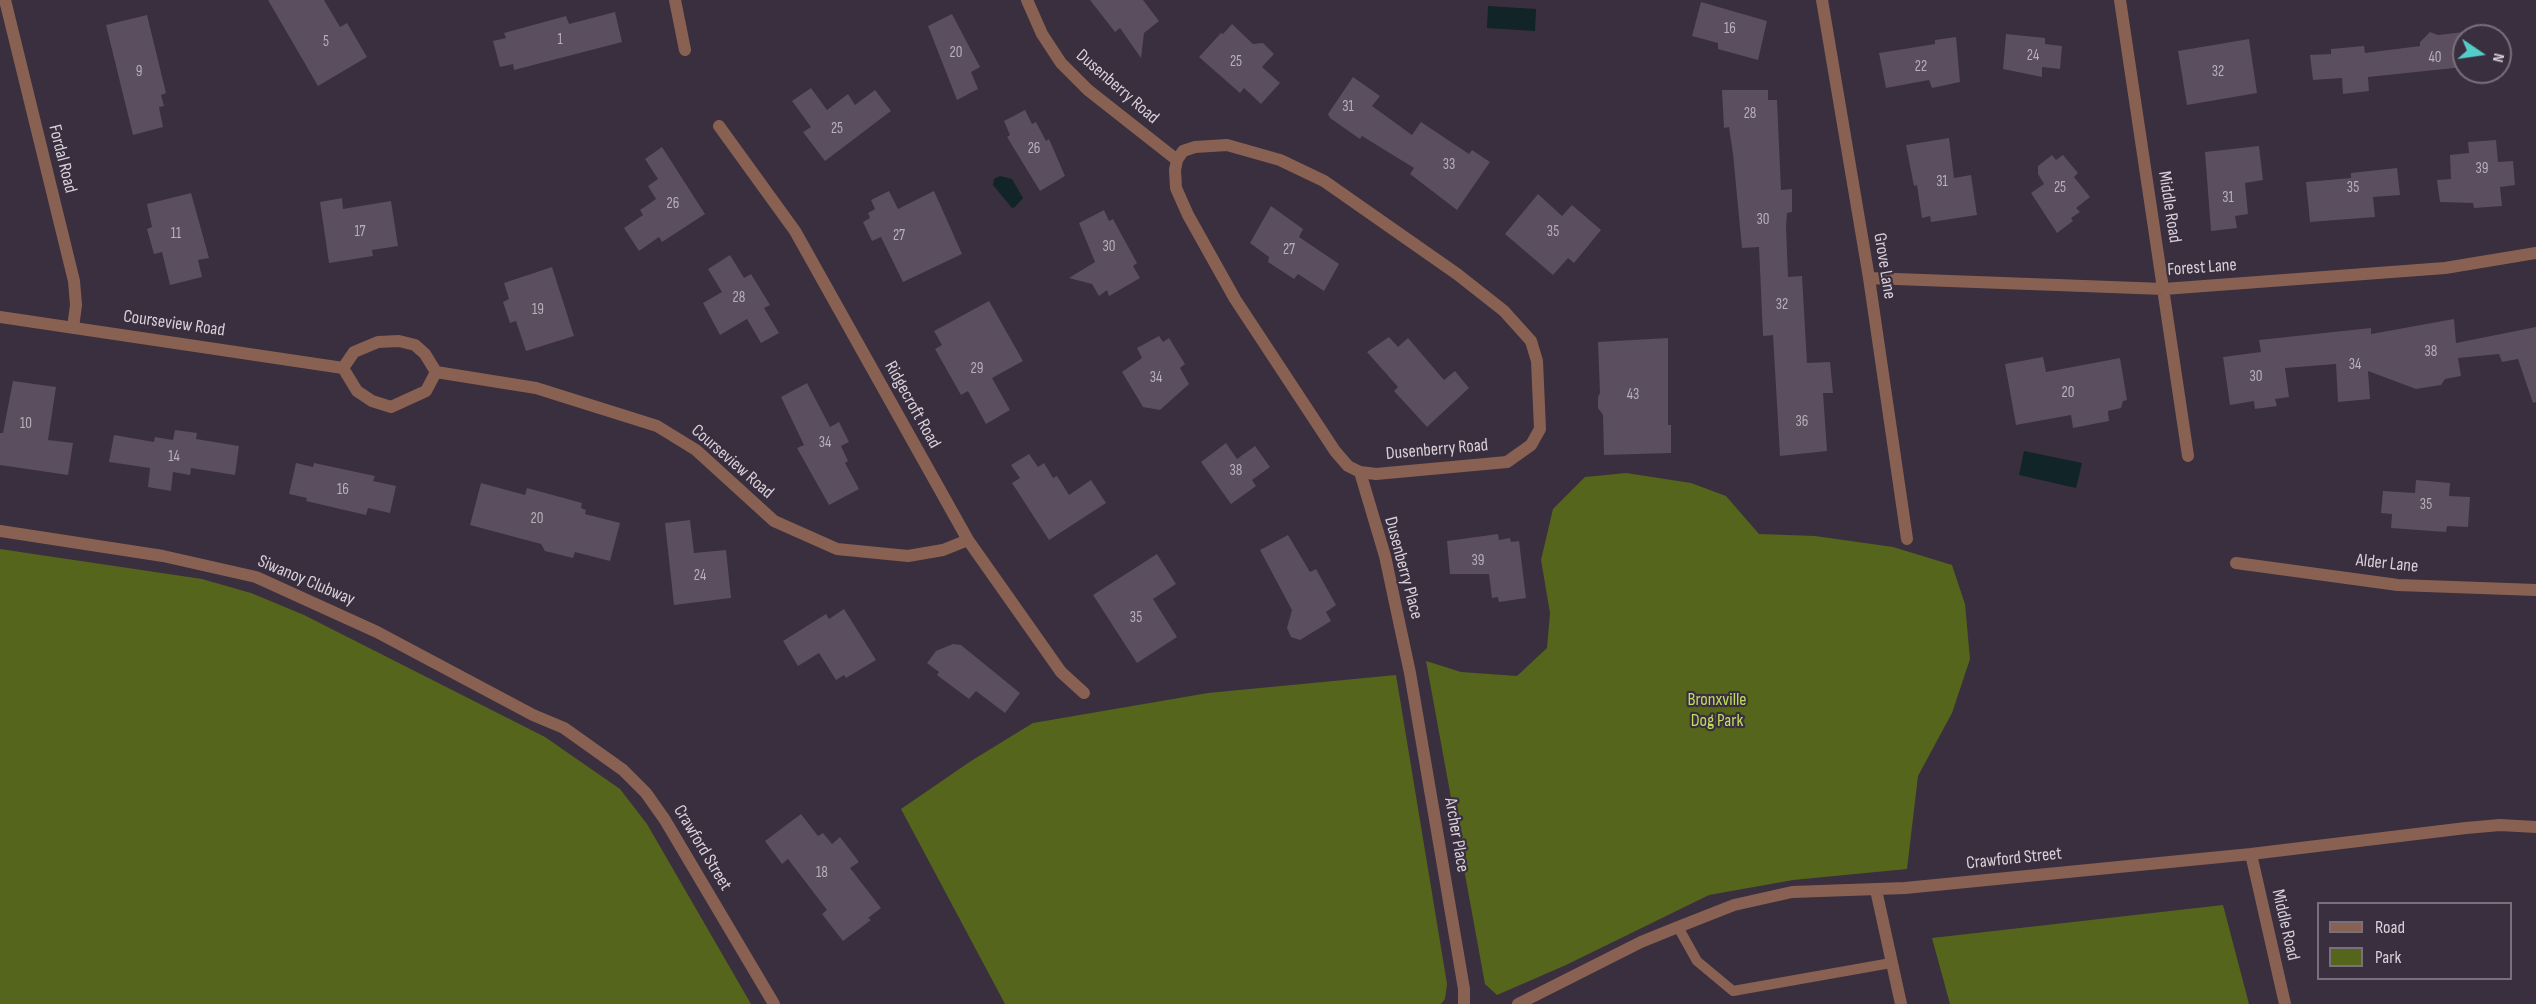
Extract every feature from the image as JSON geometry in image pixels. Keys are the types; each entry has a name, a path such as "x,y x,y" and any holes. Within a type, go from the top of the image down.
{"street":[{"name":"Fordal Road","path":"5,0 74,281 76,305 73,328"},
{"path":"675,0 685,50"},
{"name":"Dusenberry Road","path":"1027,0 1042,34 1061,63 1105,104 1177,160 1183,151 1195,147 1227,146 1280,160 1303,170 1324,181 1457,274 1503,311 1531,341 1537,361 1541,395 1540,429 1531,445 1507,462 1376,474 1360,472"},
{"name":"Grove Lane","path":"1822,0 1869,278 1907,539"},
{"name":"Middle Road","path":"2120,0 2188,456"},
{"name":"Ridgecroft Road","path":"719,126 795,231 968,540 1061,672 1084,693"},
{"path":"1177,160 1176,188 1188,215 1235,299 1335,451 1348,466 1360,472"},
{"name":"Forest Lane","path":"1869,278 2164,289 2445,268 2536,254"},
{"name":"Courseview Road","path":"0,317 343,368"},
{"path":"399,341 416,345 425,354 436,372 426,391 391,407 357,391 343,368 354,352 378,342 399,341"},
{"name":"Courseview Road","path":"436,372 536,388 657,426 696,450 774,521 837,549 909,556 944,550 968,540"},
{"name":"Dusenberry Place","path":"1360,472 1385,556 1410,673"},
{"name":"Siwanoy Clubway","path":"0,531 164,556 256,577 377,632 573,734"},
{"name":"Alder Lane","path":"2235,563 2398,585 2536,590"},
{"name":"Archer Place","path":"1410,673 1464,989 1464,1004"},
{"name":"Crawford Street","path":"573,734 623,770 646,793 665,820 774,1004"},
{"name":"Crawford Street","path":"1518,1004 1641,942 1734,904 1792,892 1876,890 2251,854 2466,828 2500,825 2536,827"},
{"name":"Middle Road","path":"2251,854 2285,1004"},
{"path":"1876,890 1901,1004"}],"lane":[{"path":"1678,927 1697,961 1733,991 1891,963"}],"green space":[{"name":"Bronxville Dog Park","path":"1626,473 1691,483 1726,496 1759,534 1815,536 1893,547 1952,565 1965,604 1970,659 1952,713 1918,776 1907,869 1793,880 1709,895 1566,965 1497,995 1485,984 1426,661 1461,672 1517,676 1547,648 1550,613 1541,560 1553,509 1585,477"},
{"path":"0,549 202,579 251,593 304,615 545,737 620,789 647,824 751,1004 0,1004"},
{"path":"1396,675 1447,984 1445,999 1441,1004 1005,1004 901,809 971,761 1033,723 1208,693"},
{"path":"2223,905 2249,1004 1950,1004 1932,938"}],"shaded area":[{"path":"1488,6 1536,9 1535,31 1487,28"},
{"path":"1000,176 1012,179 1023,198 1015,207 1012,208 993,185 994,179"},
{"path":"2024,451 2082,463 2076,488 2019,475"}],"building":[{"path":"268,0 324,0 340,27 347,23 367,57 318,86"},
{"path":"1090,0 1143,0 1159,21 1144,33 1141,58 1120,28 1115,32"},
{"path":"1701,2 1767,21 1758,60 1718,49 1718,43 1692,36"},
{"path":"615,12 622,42 514,70 513,64 500,67 493,41 506,38 504,33 566,16 569,24"},
{"path":"952,14 980,67 971,72 978,89 957,100 928,26"},
{"path":"147,15 166,93 161,95 164,106 159,107 163,127 133,135 106,25"},
{"path":"1232,24 1253,44 1263,43 1274,54 1262,67 1280,83 1261,104 1244,88 1240,93 1199,57"},
{"path":"2430,32 2438,35 2452,33 2452,68 2368,77 2369,91 2343,94 2342,78 2313,80 2310,55 2331,54 2331,49 2364,46 2365,53 2420,46 2420,42"},
{"path":"2006,34 2045,38 2045,44 2062,46 2060,69 2042,67 2042,77 2003,69"},
{"path":"1956,37 1960,82 1932,88 1929,80 1886,88 1879,53 1935,44 1935,40"},
{"path":"2249,39 2257,93 2187,105 2178,51"},
{"path":"1353,77 1380,96 1372,106 1412,135 1421,122 1469,154 1472,150 1490,162 1457,210 1410,174 1414,168 1362,136 1360,139 1330,118 1328,114"},
{"path":"811,88 827,110 848,94 855,105 875,90 891,111 825,161 803,132 811,127 792,101"},
{"path":"1722,90 1768,90 1768,100 1777,100 1781,190 1792,189 1792,212 1787,213 1786,227 1788,277 1802,276 1807,363 1830,362 1833,393 1823,393 1827,451 1780,456 1773,335 1763,336 1759,247 1742,248 1733,154 1729,127 1724,128"},
{"path":"1025,110 1032,124 1036,122 1046,141 1049,139 1065,176 1040,191 1007,137 1010,135 1004,121"},
{"path":"1949,138 1954,178 1971,175 1977,215 1931,222 1930,216 1922,218 1917,185 1914,186 1906,145"},
{"path":"2496,140 2498,162 2513,161 2515,185 2500,187 2502,206 2474,208 2473,203 2440,202 2437,180 2451,179 2450,155 2469,153 2468,142"},
{"path":"2259,146 2263,180 2245,183 2248,214 2235,216 2237,228 2211,231 2205,152"},
{"path":"662,147 705,214 662,242 659,237 639,251 624,228 643,215 640,210 656,199 648,186 658,179 645,159"},
{"path":"2052,155 2056,160 2063,155 2078,173 2074,177 2090,197 2076,208 2080,212 2071,218 2073,221 2057,233 2031,193 2044,184 2038,174 2038,166"},
{"path":"2397,168 2400,195 2373,197 2375,217 2310,222 2306,182 2351,178 2351,173"},
{"path":"889,191 898,209 934,191 962,254 903,282 881,237 872,241 863,222 870,218 868,213 875,209 871,200"},
{"path":"191,193 209,258 198,260 202,277 170,285 162,252 154,254 147,229 152,227 147,204"},
{"path":"1538,194 1562,216 1572,205 1601,230 1574,263 1568,258 1553,275 1505,234"},
{"path":"342,198 343,209 391,201 398,246 372,250 373,256 329,263 320,202"},
{"path":"1271,206 1303,229 1299,237 1339,264 1324,291 1298,274 1294,279 1268,262 1269,257 1250,243"},
{"path":"1104,210 1109,221 1113,219 1137,263 1133,266 1140,278 1109,296 1107,290 1099,296 1092,284 1069,278 1095,262 1079,223"},
{"path":"730,255 744,278 751,274 770,305 764,308 779,333 761,343 747,319 720,335 703,303 722,292 708,269"},
{"path":"552,267 574,336 526,351 516,321 510,323 503,302 509,299 504,283"},
{"path":"989,301 1023,361 992,378 1010,410 986,424 968,391 961,395 935,349 942,345 934,331"},
{"path":"2454,319 2456,343 2536,327 2536,402 2533,403 2518,359 2502,362 2499,354 2458,358 2461,376 2445,379 2441,385 2416,389 2368,371 2370,399 2338,402 2336,364 2285,368 2289,397 2275,399 2277,406 2255,409 2254,401 2230,405 2223,357 2261,352 2259,340 2371,328 2371,334"},
{"path":"1159,336 1163,342 1169,338 1185,364 1180,368 1189,384 1160,410 1143,407 1122,372 1142,358 1137,348"},
{"path":"1389,337 1398,347 1408,338 1444,380 1455,371 1469,388 1427,427 1394,391 1398,387 1367,352"},
{"path":"1668,338 1668,425 1671,425 1671,453 1604,455 1603,415 1598,408 1600,393 1598,342"},
{"path":"2043,357 2046,372 2120,358 2127,400 2123,401 2121,408 2108,411 2109,421 2073,428 2071,415 2016,425 2005,364"},
{"path":"13,381 56,387 48,440 73,443 68,475 0,465 0,433 3,433"},
{"path":"807,383 830,427 839,422 849,442 841,446 848,461 845,463 859,489 829,505 797,448 804,445 781,397"},
{"path":"175,430 197,433 196,439 239,446 235,475 191,468 190,475 173,472 171,491 148,487 150,468 109,462 114,435 154,442 155,437 173,440"},
{"path":"1226,443 1237,459 1255,446 1270,467 1252,480 1256,486 1231,504 1201,462"},
{"path":"1029,454 1038,467 1044,463 1053,478 1057,476 1069,495 1091,480 1106,503 1049,540 1012,483 1020,478 1011,465"},
{"path":"296,463 313,467 314,463 375,476 373,481 396,486 390,513 368,508 366,515 306,501 307,498 289,494"},
{"path":"2416,480 2450,483 2449,496 2470,497 2468,527 2447,526 2446,532 2391,528 2392,514 2381,513 2383,491 2415,493"},
{"path":"481,483 525,495 527,488 582,503 581,508 586,510 585,514 620,523 610,561 575,552 573,558 545,551 541,544 470,525"},
{"path":"690,520 694,553 726,550 731,598 674,605 665,523"},
{"path":"1498,534 1499,540 1510,538 1511,542 1519,541 1526,598 1499,602 1498,597 1492,598 1489,574 1450,574 1447,541"},
{"path":"1288,535 1310,572 1316,569 1336,605 1326,612 1331,621 1300,640 1291,637 1287,628 1292,610 1260,550"},
{"path":"1157,554 1176,584 1153,599 1177,637 1137,663 1093,595"},
{"path":"844,609 876,660 846,678 844,675 836,680 819,653 798,666 783,641 826,614 829,619"},
{"path":"953,644 961,645 1020,693 1005,713 976,691 969,699 937,675 939,672 927,663 936,651"},
{"path":"801,814 818,836 823,833 832,844 840,837 859,862 850,868 881,908 868,918 871,920 843,941 822,914 827,910 788,859 782,864 765,841"}]}
